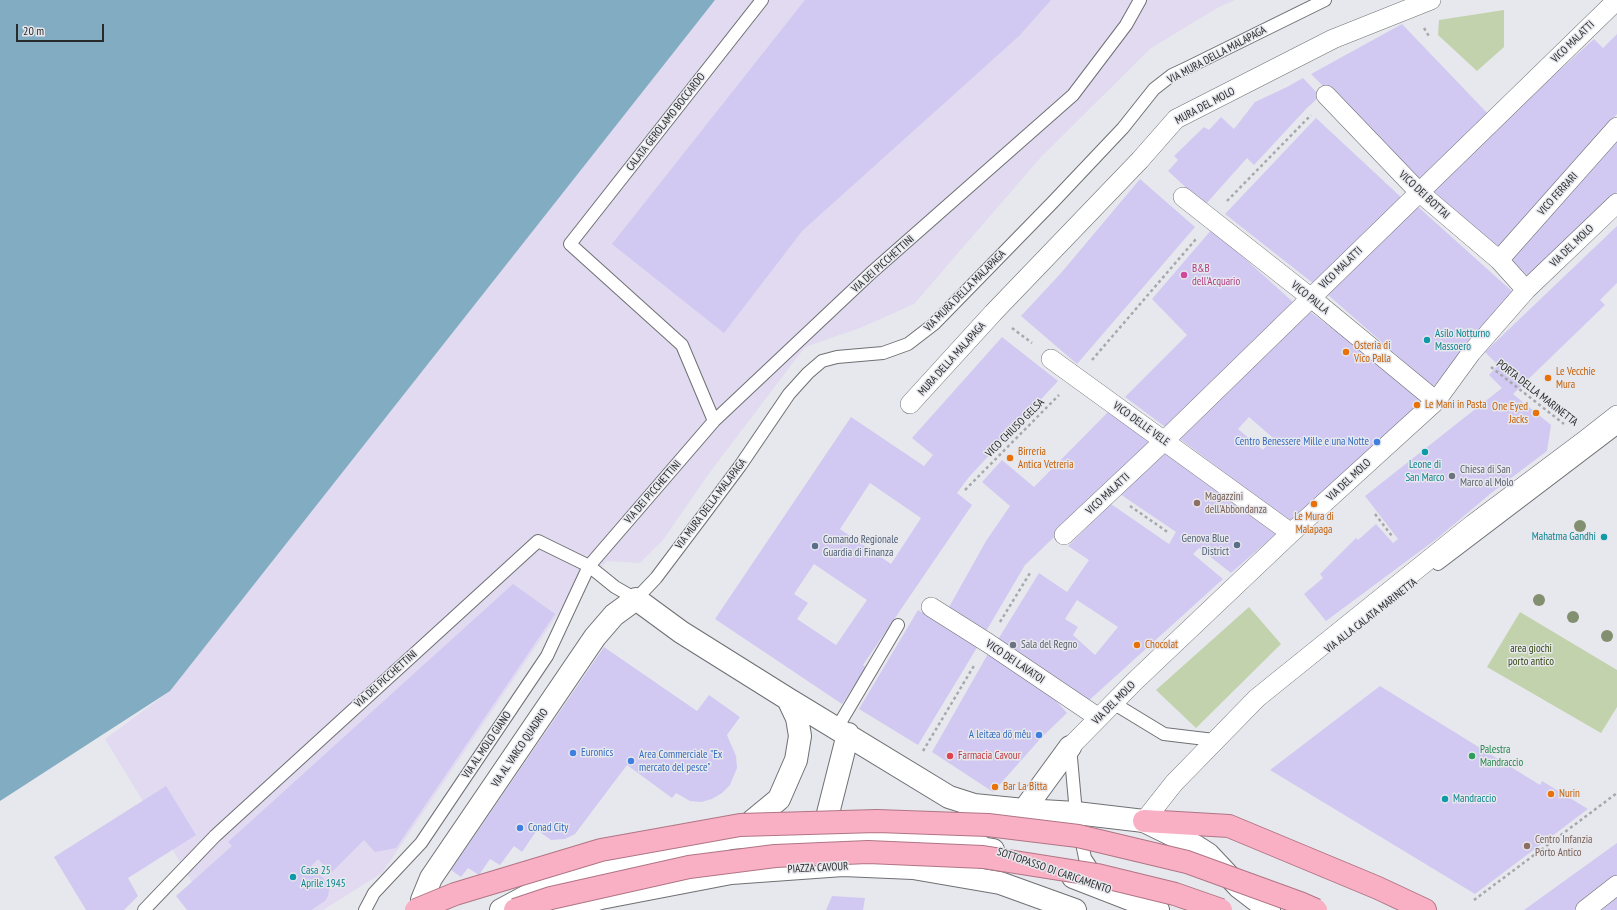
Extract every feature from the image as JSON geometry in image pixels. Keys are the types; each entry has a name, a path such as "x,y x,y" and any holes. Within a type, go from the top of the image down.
{"highway":[{"path":"416,910 455,894 601,850 740,825 877,821 988,825 1078,836 1187,862 1316,910"},
{"path":"1144,821 1229,826 1378,888 1425,910"},
{"path":"515,910 551,898 689,867 775,856 868,852 983,857 1097,875 1175,894 1221,910"}],"street":[{"name":"MURA DEL MOLO","path":"994,313 1140,160 1176,119 1333,39 1431,0"},
{"name":"VICO MALATTI","path":"1064,535 1164,441 1310,297 1617,0"},
{"name":"VICO DEI BOTTAI","path":"1326,95 1419,192 1499,260 1526,290"},
{"name":"VICO FERRARI","path":"1499,260 1617,127"},
{"name":"VICO PALLA","path":"1183,197 1310,297 1436,401"},
{"name":"VIA DEL MOLO","path":"1024,810 1070,747 1098,718 1291,533 1436,401 1471,353 1526,290 1617,203"},
{"name":"MURA DELLA MALAPAGA","path":"910,404 994,313"},
{"name":"VICO DELLE VELE","path":"1051,359 1291,533"},
{"path":"1144,821 1174,783 1214,740 1263,693 1473,524 1617,415"},
{"path":"636,599 681,632 949,797 974,805 1076,813 1144,821 1208,854 1239,887 1269,910"},
{"name":"VIA AL VARCO QUADRIO","path":"422,910 422,900 431,878 591,643 614,615 636,599"},
{"name":"VICO DEI LAVATOI","path":"931,607 988,643 1098,718"},
{"path":"731,838 779,799 788,783 796,760 800,736 797,718 788,699"},
{"path":"808,868 818,859 842,732"},
{"path":"501,910 544,887 568,878 731,838 834,831 908,836 948,843 1024,810"},
{"name":"SOTTOPASSO DI CARICAMENTO","path":"948,843 1000,851 1111,891 1158,910"},
{"name":"PIAZZA CAVOUR","path":"560,910 601,898 732,873 843,865 912,868 1000,883 1060,908"},
{"path":"1585,910 1617,885"}],"lane":[{"name":"CALATA GEROLAMO BOCCARDO","path":"714,421 682,345 570,244 762,0"},
{"name":"VIA DEI PICCHETTINI","path":"144,910 215,836 538,540 589,566 714,421 871,273 1073,95 1126,25 1140,0"},
{"name":"VIA MURA DELLA MALAPAGA","path":"636,599 656,578 698,523 740,466 789,394 808,373 822,362 837,357 883,353 908,344 934,324 1053,202 1123,128 1154,89 1172,75 1325,0"},
{"name":"VIA ALLA CALATA MARINETTA","path":"1214,740 1362,621 1617,428"},
{"path":"589,566 615,587 636,599"},
{"name":"VIA AL MOLO GIANO","path":"365,910 374,893 421,843 547,656 589,566"},
{"path":"842,732 898,625"},
{"path":"1113,703 1164,734 1214,740"},
{"path":"1070,747 1076,813 1085,858 1100,880 1111,891"}],"path":[{"path":"994,313 1051,359"},
{"name":"PORTA DELLA MARINETTA","path":"1471,353 1585,440"},
{"name":"VICO CHIUSO GELSA","path":"965,490 1076,378"},
{"path":"1110,492 1169,533"},
{"path":"1375,514 1392,536"},
{"path":"1474,900 1617,793"}],"shaded area":[{"path":"715,0 1235,0 1219,7 1151,48 1041,157 914,304 860,328 805,347 710,472 663,540 640,563 607,561 560,611 382,873 323,910 209,910 105,739 170,691"}],"green space":[{"path":"1504,10 1504,47 1477,71 1438,35 1439,20"},
{"path":"1249,607 1281,644 1196,728 1156,690"},
{"name":"area giochi porto antico","path":"1520,612 1617,670 1617,707 1601,733 1487,667"}],"water":[{"path":"0,0 715,0 170,691 0,801"}],"building":[{"path":"805,0 1051,0 1019,36 802,231 724,333 612,244"},
{"path":"1402,24 1491,117 1422,185 1311,74"},
{"path":"1617,34 1617,114 1498,248 1430,188 1594,39 1603,48"},
{"path":"1303,78 1320,96 1254,165 1247,158 1205,205 1168,171 1178,160 1174,156 1204,127 1209,130 1221,117 1234,129 1255,102"},
{"path":"1316,118 1404,200 1314,284 1225,214"},
{"path":"1617,141 1617,192 1530,278 1512,261 1526,233"},
{"path":"1140,179 1195,227 1077,364 1021,316 1061,273"},
{"name":"Asilo Notturno Massoero","path":"1416,205 1514,293 1433,387 1327,294"},
{"path":"1617,226 1617,283 1600,300 1605,305 1513,394 1551,425 1547,451 1490,494 1439,537 1326,621 1304,594 1323,578 1320,574 1356,538 1358,540 1376,524 1393,543 1398,539 1365,496 1502,388 1489,375 1498,365 1485,352"},
{"path":"1212,229 1293,302 1253,346 1168,429 1125,397 1187,335 1152,299"},
{"path":"1309,311 1427,400 1293,524 1176,436","holes":["1249,417 1273,438 1263,450 1238,429"]},
{"name":"Comando Regionale Guardia di Finanza","path":"1002,337 1058,381 969,477 957,493 972,505 863,665 866,667 842,704 715,619 851,417 924,466 933,455 912,438","holes":["870,483 921,518 891,564 840,529","814,564 867,600 836,645 797,619 808,603 794,594"]},
{"path":"1109,411 1153,442 1025,565 985,633 948,609 986,541 1010,506 982,482 1002,460 1034,487"},
{"path":"1162,451 1277,533 1231,573 1199,548 1193,554 1223,579 1085,704 997,641 1039,573 1067,592 1089,560 1068,546 1111,504 1169,544 1176,532 1120,494","holes":["1077,600 1118,627 1095,655 1073,635 1078,627 1065,619"]},
{"path":"513,584 555,614 396,848 375,852 364,840 331,873 318,859 311,866 330,885 328,896 325,901 311,910 187,910 176,896 232,846 228,842"},
{"path":"918,610 978,646 918,745 859,709"},
{"name":"Area Commerciale \"Ex mercato del pesce\"","path":"604,647 697,711 709,695 740,717 727,735 736,756 737,768 730,785 722,793 712,799 701,802 690,801 676,793 672,798 627,765 575,834 565,839 551,840 537,830 522,852 514,846 500,865 490,859 479,875 468,868 461,877 451,870"},
{"path":"989,652 1049,693 1067,713 1042,737 993,792 932,752"},
{"name":"Mandraccio","path":"1380,686 1540,785 1542,781 1588,809 1475,894 1270,770"},
{"path":"166,786 196,835 128,878 138,896 124,910 86,910 54,857"},
{"path":"1617,843 1617,880 1578,910 1524,910"},
{"path":"1617,894 1617,910 1595,910"},
{"path":"832,896 865,898 863,910 826,910"}],"place":[{"name":"B&B dell'Acquario","path":"1184,275"},
{"name":"Asilo Notturno Massoero","path":"1427,340"},
{"name":"Osteria di Vico Palla","path":"1346,352"},
{"name":"Le Vecchie Mura","path":"1548,378"},
{"name":"Le Mani in Pasta","path":"1417,405"},
{"name":"One Eyed Jacks","path":"1536,413"},
{"name":"Centro Benessere Mille e una Notte","path":"1377,442"},
{"name":"Leone di San Marco","path":"1425,452"},
{"name":"Birreria Antica Vetreria","path":"1010,458"},
{"name":"Chiesa di San Marco al Molo","path":"1452,476"},
{"name":"Magazzini dell'Abbondanza","path":"1197,503"},
{"name":"Le Mura di Malapaga","path":"1314,504"},
{"name":"Mahatma Gandhi","path":"1604,537"},
{"name":"Genova Blue District","path":"1237,545"},
{"name":"Comando Regionale Guardia di Finanza","path":"815,546"},
{"name":"Sala del Regno","path":"1013,645"},
{"name":"Chocolat","path":"1137,645"},
{"name":"A leitæa dö mêu","path":"1039,735"},
{"name":"Euronics","path":"573,753"},
{"name":"Farmacia Cavour","path":"950,756"},
{"name":"Palestra Mandraccio","path":"1472,756"},
{"name":"Area Commerciale \"Ex mercato del pesce\"","path":"631,761"},
{"name":"Bar La Bitta","path":"995,787"},
{"name":"Nurin","path":"1551,794"},
{"name":"Mandraccio","path":"1445,799"},
{"name":"Conad City","path":"520,828"},
{"name":"Centro Infanzia Porto Antico","path":"1527,846"},
{"name":"Casa 25 Aprile 1945","path":"293,877"}]}
